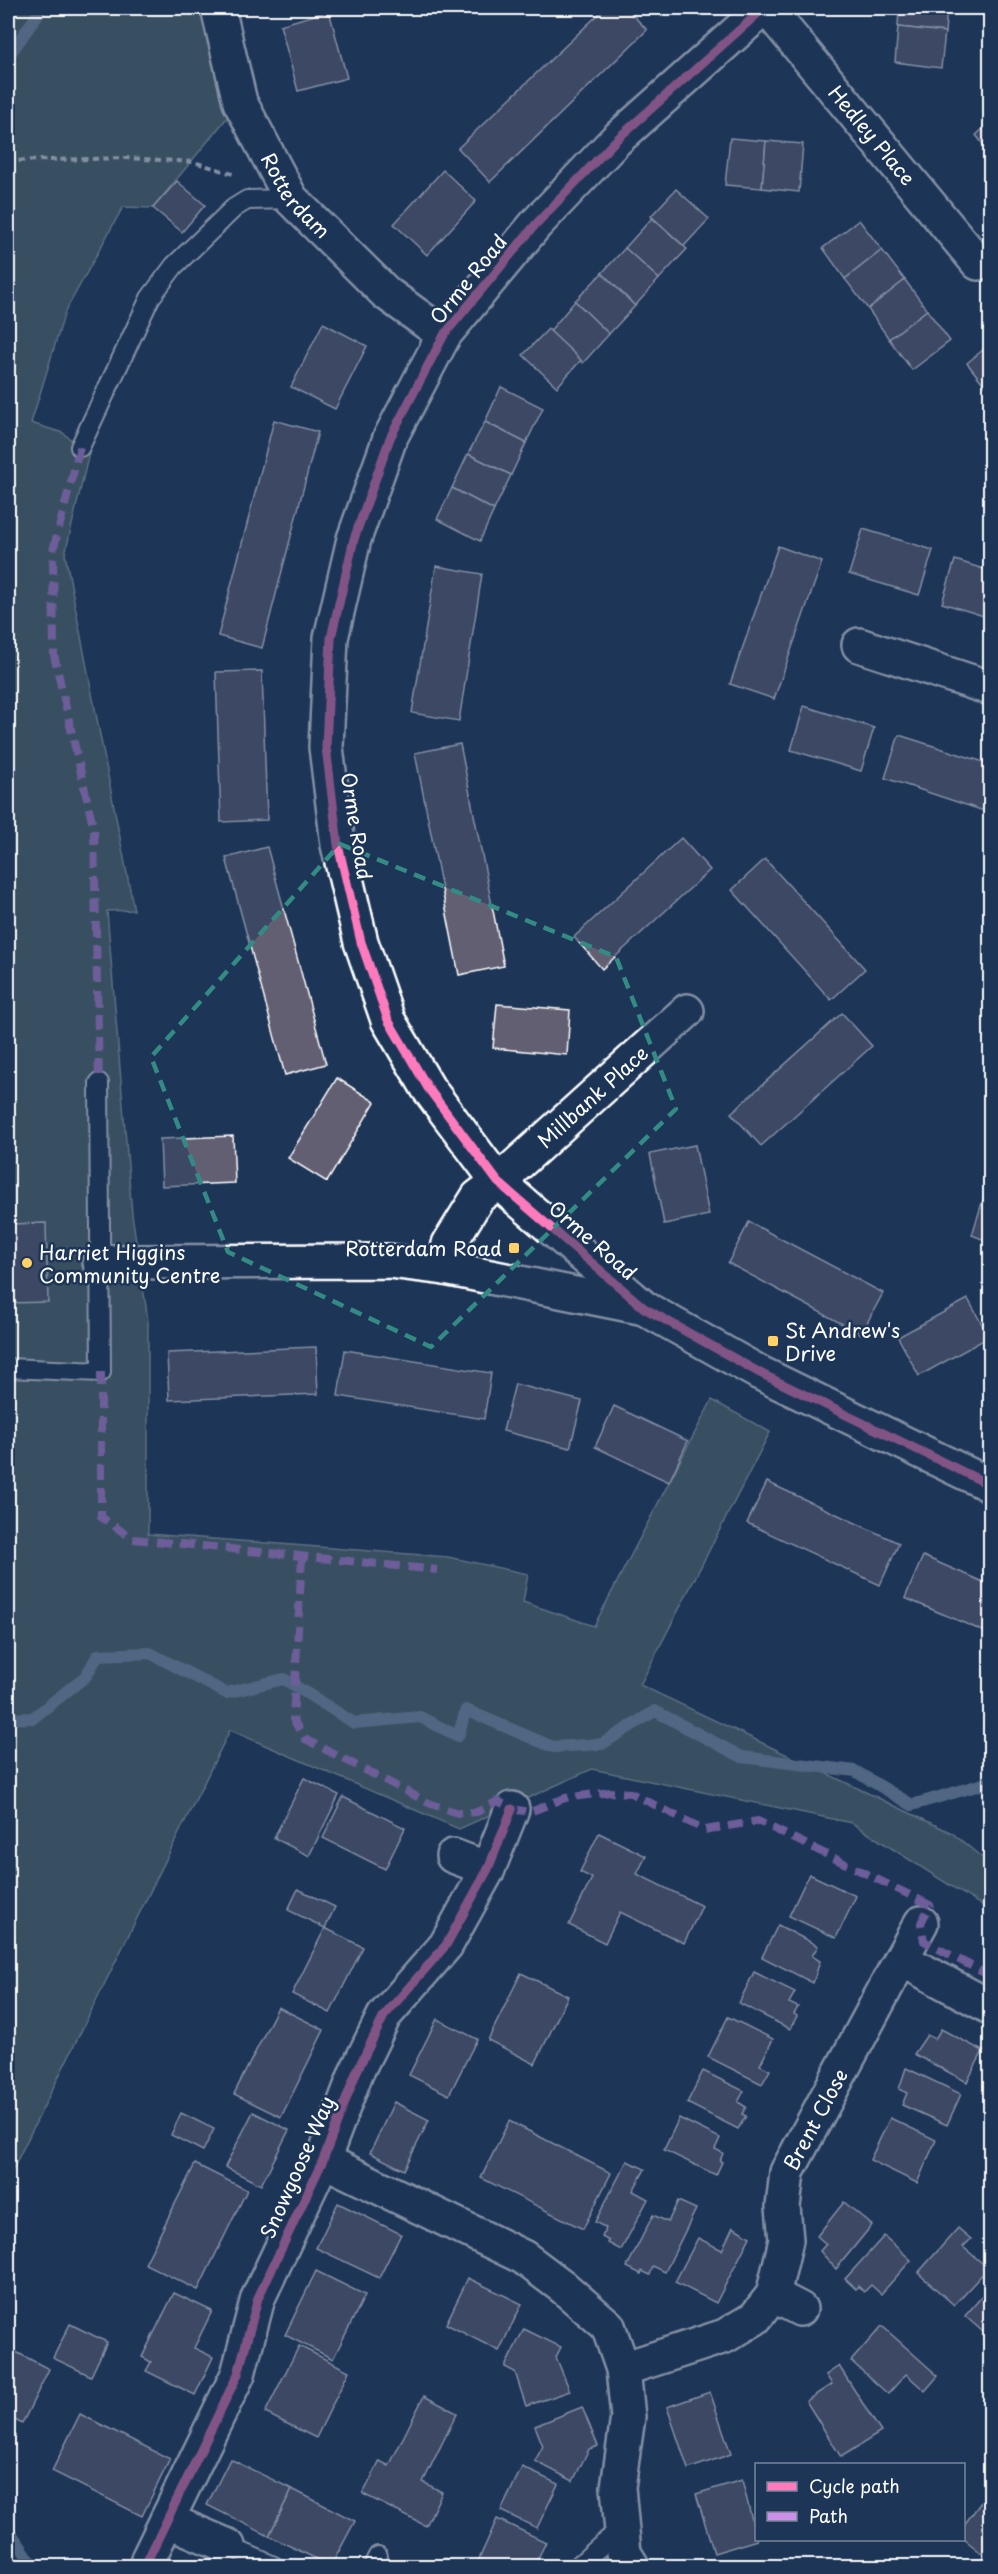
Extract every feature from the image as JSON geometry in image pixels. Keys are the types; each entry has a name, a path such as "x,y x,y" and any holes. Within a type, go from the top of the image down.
{"street":[{"name":"Rotterdam","path":"218,8 240,102 291,199 386,293 444,335"},
{"name":"Hedley Place","path":"765,8 978,263"},
{"name":"Orme Road","path":"765,8 615,140 536,224 444,335 390,438 354,539 331,638 326,747 338,845 362,942 388,1020 428,1088 498,1182 644,1308 760,1373 990,1485"},
{"path":"859,645 990,688"},
{"name":"Millbank Place","path":"498,1182 687,1011"},
{"path":"445,1268 449,1244 477,1197 498,1182"},
{"path":"100,1262 389,1261 445,1268 644,1308"},
{"name":"Snowgoose Way","path":"148,2559 238,2374 258,2298 323,2160 356,2073 384,2016 446,1945 488,1869 512,1809"},
{"path":"453,1856 488,1869"},
{"name":"Brent Close","path":"623,2369 725,2336 787,2302 783,2207 787,2172 921,1923"},
{"path":"901,1959 990,2007"},
{"name":"Snowgoose Way","path":"323,2160 523,2257 563,2287 608,2326 623,2369 628,2417 618,2487 624,2553 632,2566"},
{"path":"167,2520 228,2546"}],"lane":[{"path":"80,447 150,298 174,266 234,208 247,201 291,199"},
{"path":"8,1368 101,1372 99,1083"},
{"path":"578,2566 622,2527"},
{"path":"228,2546 274,2566"}],"path":[{"path":"8,161 127,158 194,162 235,175"}],"highlighted area":[{"path":"340,844 616,957 676,1109 431,1347 228,1252 151,1057"}],"green space":[{"path":"8,8 218,8 240,102 153,208 123,207 65,312 31,423 63,433 80,447 90,449 65,554 134,910 107,911 132,1214 148,1320 148,1534 448,1557 528,1574 523,1602 594,1626 712,1400 770,1432 640,1685 952,1833 990,1864 990,1911 852,1823 592,1769 459,1829 230,1730 8,2179"}],"building":[{"path":"605,8 626,8 647,30 490,182 458,148"},
{"path":"899,8 947,8 945,32 898,27"},
{"path":"329,11 347,78 298,91 280,25"},
{"path":"898,27 945,32 941,68 895,62"},
{"path":"990,123 990,153 976,135"},
{"path":"730,138 766,141 762,188 725,185"},
{"path":"766,141 803,144 799,192 762,188"},
{"path":"443,170 476,201 427,255 394,224"},
{"path":"177,181 205,205 182,232 153,208"},
{"path":"676,189 709,219 684,246 651,216"},
{"path":"652,218 687,249 659,279 625,248"},
{"path":"859,220 882,250 845,279 823,248"},
{"path":"625,248 659,279 635,306 602,273"},
{"path":"882,250 905,280 868,309 845,279"},
{"path":"602,273 635,306 609,334 575,301"},
{"path":"905,280 927,310 889,339 868,309"},
{"path":"575,301 609,334 583,363 550,331"},
{"path":"927,310 950,341 912,370 889,339"},
{"path":"323,323 367,346 335,409 291,387"},
{"path":"548,329 581,360 557,387 523,355"},
{"path":"990,344 990,392 967,363"},
{"path":"501,387 543,408 526,443 485,422"},
{"path":"274,420 318,432 262,648 218,636"},
{"path":"485,422 526,443 511,475 468,454"},
{"path":"468,454 511,475 494,510 452,488"},
{"path":"452,488 494,510 480,541 437,519"},
{"path":"863,529 933,550 919,595 849,574"},
{"path":"778,546 822,562 774,699 730,684"},
{"path":"955,560 990,571 990,618 942,603"},
{"path":"436,566 482,574 459,721 412,713"},
{"path":"262,671 267,820 221,822 216,672"},
{"path":"804,706 874,728 861,771 791,750"},
{"path":"899,735 990,764 990,813 885,778"},
{"path":"460,744 504,966 459,975 415,753"},
{"path":"681,838 710,870 602,969 574,937"},
{"path":"267,847 326,1064 285,1075 226,858"},
{"path":"765,859 865,969 831,1000 732,890"},
{"path":"497,1004 570,1010 567,1055 493,1048"},
{"path":"842,1013 872,1046 761,1146 731,1113"},
{"path":"337,1078 375,1102 327,1182 288,1158"},
{"path":"233,1136 235,1183 162,1186 160,1139"},
{"path":"695,1145 709,1215 664,1224 650,1154"},
{"path":"990,1177 990,1242 972,1235"},
{"path":"749,1222 883,1293 861,1334 728,1263"},
{"name":"Harriet Higgins Community Centre","path":"46,1223 48,1302 8,1303 8,1224"},
{"path":"968,1299 989,1337 919,1376 898,1337"},
{"path":"316,1347 318,1394 169,1400 167,1353"},
{"path":"345,1350 491,1373 484,1419 338,1396"},
{"path":"515,1384 582,1401 570,1448 503,1431"},
{"path":"614,1406 688,1441 669,1482 595,1447"},
{"path":"767,1482 899,1543 880,1585 747,1523"},
{"path":"923,1556 990,1585 990,1634 905,1598"},
{"path":"304,1778 339,1795 309,1856 274,1838"},
{"path":"343,1797 405,1828 385,1869 323,1838"},
{"path":"599,1833 646,1856 637,1874 702,1906 684,1943 620,1912 605,1943 569,1925 592,1878 580,1872"},
{"path":"809,1874 856,1896 836,1938 789,1916"},
{"path":"298,1889 335,1907 325,1928 288,1910"},
{"path":"778,1925 818,1946 812,1956 820,1961 813,1983 762,1957"},
{"path":"325,1928 363,1947 330,2013 292,1994"},
{"path":"754,1972 795,1992 789,2003 798,2007 794,2014 797,2016 790,2029 739,2003"},
{"path":"521,1973 568,1996 535,2064 488,2040"},
{"path":"278,2007 324,2030 281,2117 234,2094"},
{"path":"728,2017 773,2039 760,2065 770,2070 762,2084 708,2057"},
{"path":"437,2019 477,2039 449,2095 409,2075"},
{"path":"941,2029 983,2051 967,2082 914,2054 927,2035 935,2039"},
{"path":"906,2068 961,2094 947,2125 902,2105 907,2093 899,2089"},
{"path":"703,2071 744,2091 738,2102 746,2107 742,2114 746,2116 738,2129 687,2103"},
{"path":"394,2102 429,2120 404,2170 370,2153"},
{"path":"253,2112 289,2130 261,2185 225,2167"},
{"path":"181,2113 214,2129 203,2151 171,2135"},
{"path":"679,2118 720,2138 715,2149 723,2153 716,2175 664,2150"},
{"path":"890,2118 936,2140 917,2183 870,2160"},
{"path":"509,2121 611,2173 583,2229 481,2178"},
{"path":"627,2161 645,2169 633,2191 648,2199 621,2250 602,2237 606,2228 595,2222"},
{"path":"195,2164 247,2190 198,2290 145,2264"},
{"path":"678,2201 696,2209 665,2272 653,2266 650,2275 642,2271 641,2274 627,2267 653,2215 668,2222"},
{"path":"844,2202 872,2225 836,2269 820,2251 826,2244 817,2236"},
{"path":"338,2203 401,2234 379,2278 316,2248"},
{"path":"733,2227 750,2237 716,2303 675,2282 698,2238 722,2250"},
{"path":"958,2228 971,2239 963,2247 988,2268 954,2305 918,2273"},
{"path":"884,2236 911,2260 881,2294 871,2285 864,2292 858,2286 856,2289 845,2279"},
{"path":"316,2271 365,2295 333,2359 285,2335"},
{"path":"468,2278 522,2304 499,2351 446,2324"},
{"path":"990,2287 990,2338 965,2316"},
{"path":"174,2293 212,2311 194,2348 213,2357 195,2395 146,2371 151,2362 142,2357"},
{"path":"70,2324 107,2342 91,2376 53,2358"},
{"path":"882,2326 938,2376 925,2391 906,2374 888,2394 851,2361"},
{"path":"524,2329 561,2347 556,2357 570,2391 526,2406 515,2372 505,2367"},
{"path":"299,2346 349,2371 316,2438 265,2413"},
{"path":"16,2352 49,2369 22,2424 8,2416 8,2369"},
{"path":"839,2366 881,2432 841,2457 806,2401 832,2384 826,2375"},
{"path":"710,2392 731,2454 688,2469 667,2407"},
{"path":"424,2396 457,2413 423,2482 442,2492 426,2526 363,2494 380,2461 389,2466"},
{"path":"582,2407 598,2446 589,2449 573,2481 535,2461 543,2446 535,2426"},
{"path":"80,2414 170,2459 142,2516 52,2471"},
{"path":"230,2459 292,2489 269,2536 207,2505"},
{"path":"522,2467 558,2484 537,2528 501,2511"},
{"path":"742,2480 755,2532 755,2541 714,2553 696,2494"},
{"path":"292,2489 355,2521 331,2566 269,2536"},
{"path":"990,2490 990,2560 965,2540 965,2524"},
{"path":"497,2519 546,2542 534,2566 476,2566"},
{"path":"445,2558 462,2566 441,2566"}],"waterway":[{"path":"8,57 42,8"},
{"path":"8,1719 33,1718 86,1676 98,1655 150,1653 226,1693 284,1679 354,1723 420,1717 458,1736 466,1710 553,1747 602,1744 655,1711 742,1757 855,1771 912,1805 990,1782"},
{"path":"8,2529 34,2566"}],"marked path":[{"path":"80,447 53,551 54,655 94,830 99,1083"},
{"path":"101,1372 101,1517 133,1539 437,1570"},
{"path":"302,1556 293,1719 305,1739 431,1804 458,1813 477,1812 498,1801 512,1809 530,1812 565,1798 610,1792 631,1793 705,1830 758,1821 930,1905 921,1923 924,1941 990,1976"}],"cycle path":[{"path":"764,8 616,140 536,224 444,335 390,438 354,539 331,638 326,747 338,845 361,942 388,1020 428,1088 498,1182 644,1308 760,1373 990,1485"},
{"path":"148,2559 238,2374 258,2298 323,2160 356,2073 384,2016 446,1945 488,1869 512,1809"}],"place":[{"name":"Rotterdam Road","path":"514,1248"},
{"name":"Harriet Higgins Community Centre","path":"27,1263"},
{"name":"St Andrew's Drive","path":"773,1341"}]}
